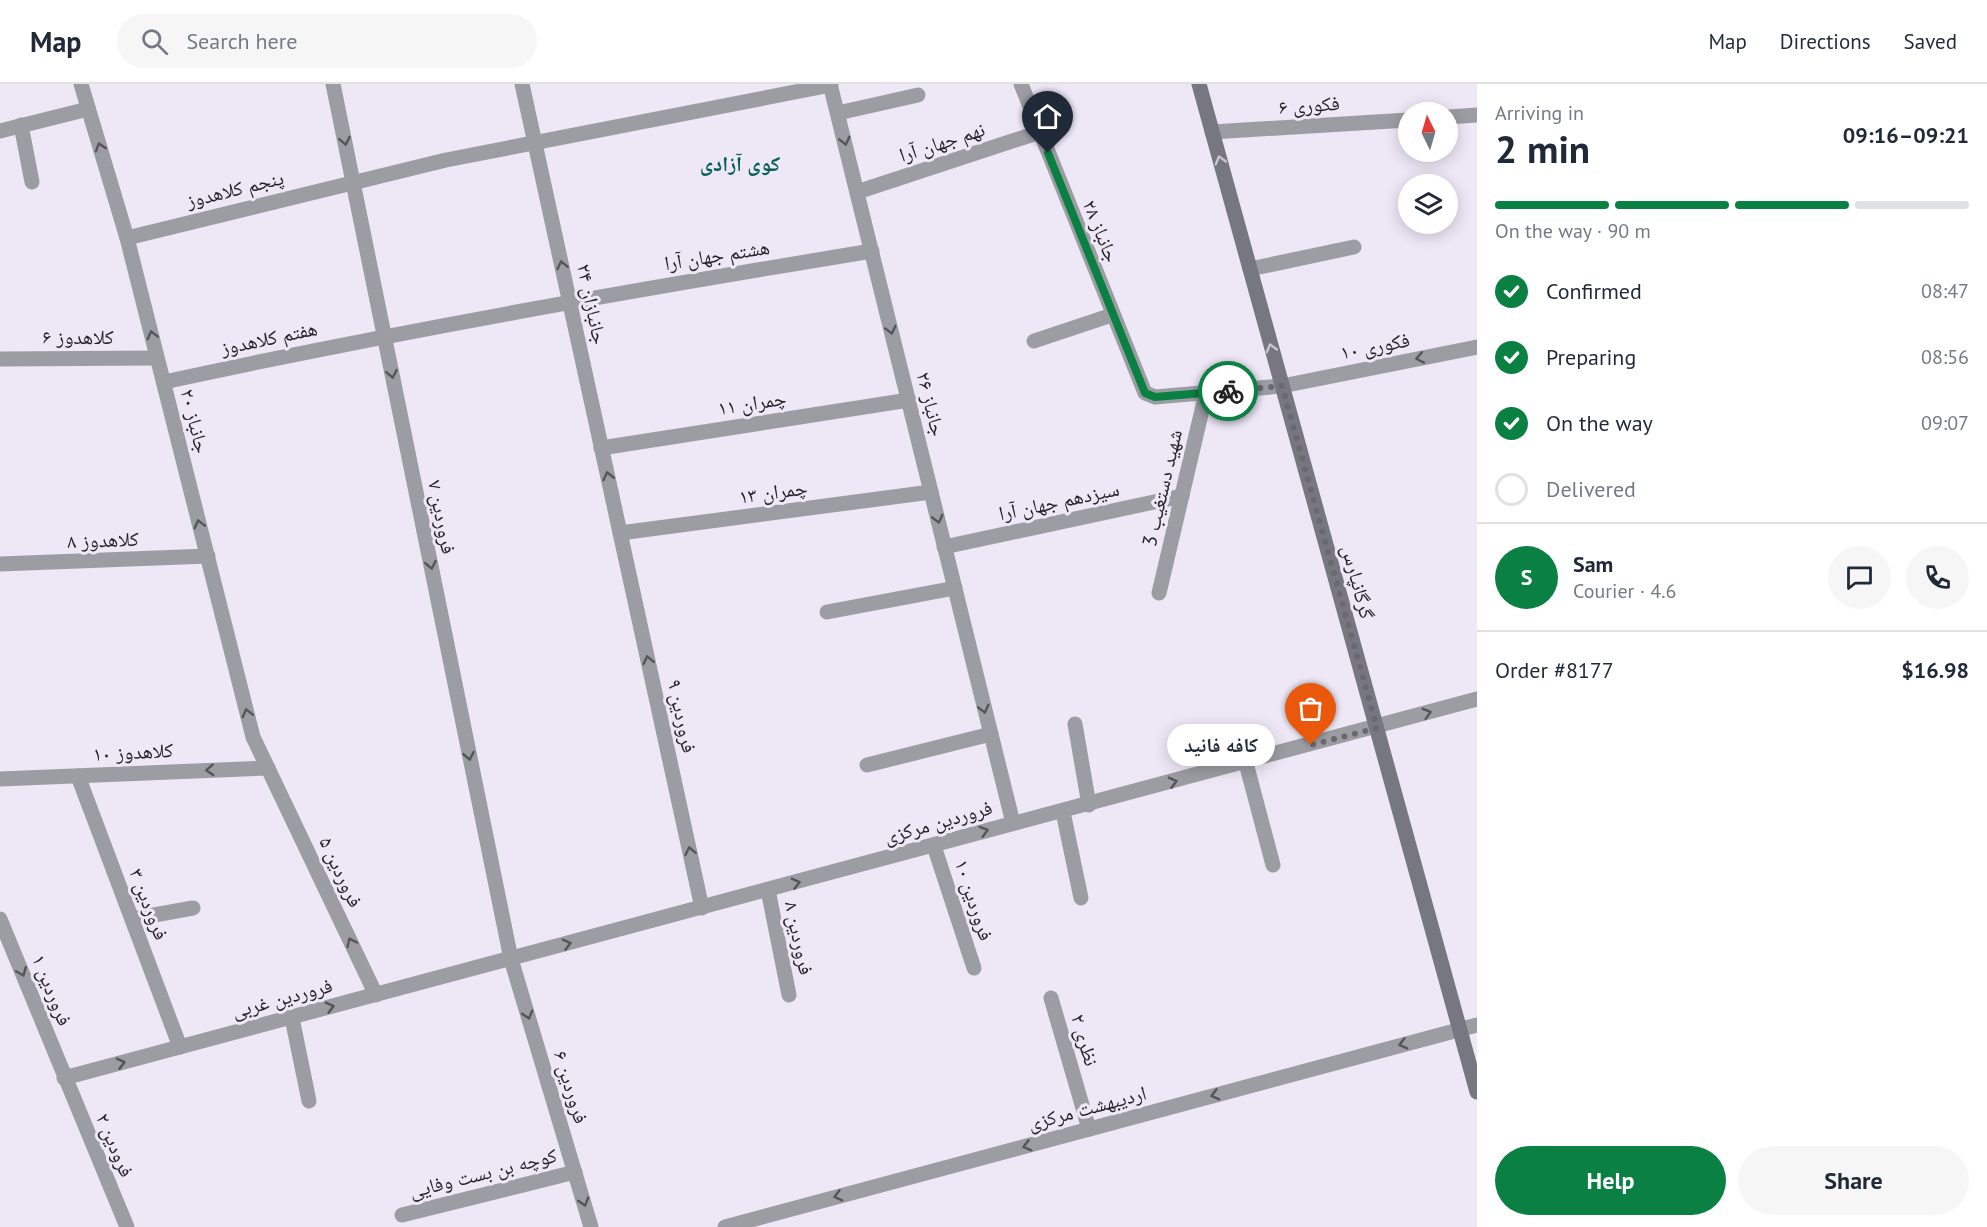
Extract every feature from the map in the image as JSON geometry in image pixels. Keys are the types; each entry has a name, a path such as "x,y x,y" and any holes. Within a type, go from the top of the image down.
{"street":[{"name":"۲۰ جانباز","path":"81,84 127,238 253,737 268,768"},
{"name":"فروردین ۷","path":"333,84 511,959"},
{"name":"جانبازان ۲۴","path":"522,84 620,533"},
{"name":"جانباز ۲۸","path":"1020,84 1145,393"},
{"name":"گرگانپارس","path":"1199,84 1477,1092"},
{"name":"پنجم کلاهدوز","path":"127,238 352,181 446,160 534,141 831,85"},
{"name":"جانباز ۲۶","path":"831,85 1013,823"},
{"path":"838,113 918,95"},
{"path":"0,130 88,108"},
{"path":"1458,116 1477,115"},
{"name":"فکوری ۶","path":"1212,132 1398,121"},
{"path":"21,125 32,182"},
{"name":"نهم جهان آرا","path":"857,192 1040,132"},
{"path":"1250,269 1354,247"},
{"name":"هشتم جهان آرا","path":"480,317 569,300 872,251"},
{"path":"1034,340 1112,315"},
{"name":"هفتم کلاهدوز","path":"164,382 480,317"},
{"name":"فکوری ۱۰","path":"1145,393 1155,397 1282,386 1477,347"},
{"name":"کلاهدوز ۶","path":"0,359 157,358"},
{"name":"شهيد دستغيب 3","path":"1159,593 1206,393"},
{"name":"۱۱ چمران","path":"601,448 909,400"},
{"name":"۱۳ چمران","path":"620,533 931,492"},
{"name":"سیزدهم جهان آرا","path":"945,547 1182,496"},
{"name":"فروردین ۹","path":"620,533 702,908"},
{"name":"کلاهدوز ۸","path":"0,564 208,556"},
{"path":"827,612 955,588"},
{"name":"فروردین مرکزی","path":"511,959 1013,823 1063,812 1377,728 1477,699"},
{"path":"1075,724 1089,805"},
{"path":"867,765 991,734"},
{"path":"1246,763 1273,865"},
{"name":"کلاهدوز ۱۰","path":"0,779 268,768"},
{"name":"فروردین ۵","path":"268,768 376,995"},
{"name":"فروردین ۳","path":"78,776 180,1047"},
{"path":"1063,812 1081,898"},
{"name":"فروردین ۱۰","path":"934,846 974,968"},
{"name":"فروردین ۸","path":"768,890 789,995"},
{"path":"132,920 193,908"},
{"name":"فروردین ۱","path":"0,920 64,1078"},
{"name":"فروردین غربی","path":"64,1078 511,959"},
{"name":"فروردین ۶","path":"511,959 591,1227"},
{"name":"نظری ۲","path":"1051,998 1089,1129"},
{"path":"292,1018 309,1101"},
{"name":"اردیبهشت مرکزی","path":"725,1227 742,1225 1477,1024"},
{"name":"فرودین ۲","path":"64,1078 127,1227"},
{"name":"کوچه بن بست وفایی","path":"402,1215 575,1172"}],"way so far":[{"path":"1228,391 1282,386 1377,728 1311,745"}],"place":[{"name":"کافه فانید","path":"1311,745"}],"district":[{"name":"کوی آزادی","path":"740,163"}],"route":[{"path":"1048,153 1145,393 1155,397 1228,391"}]}
